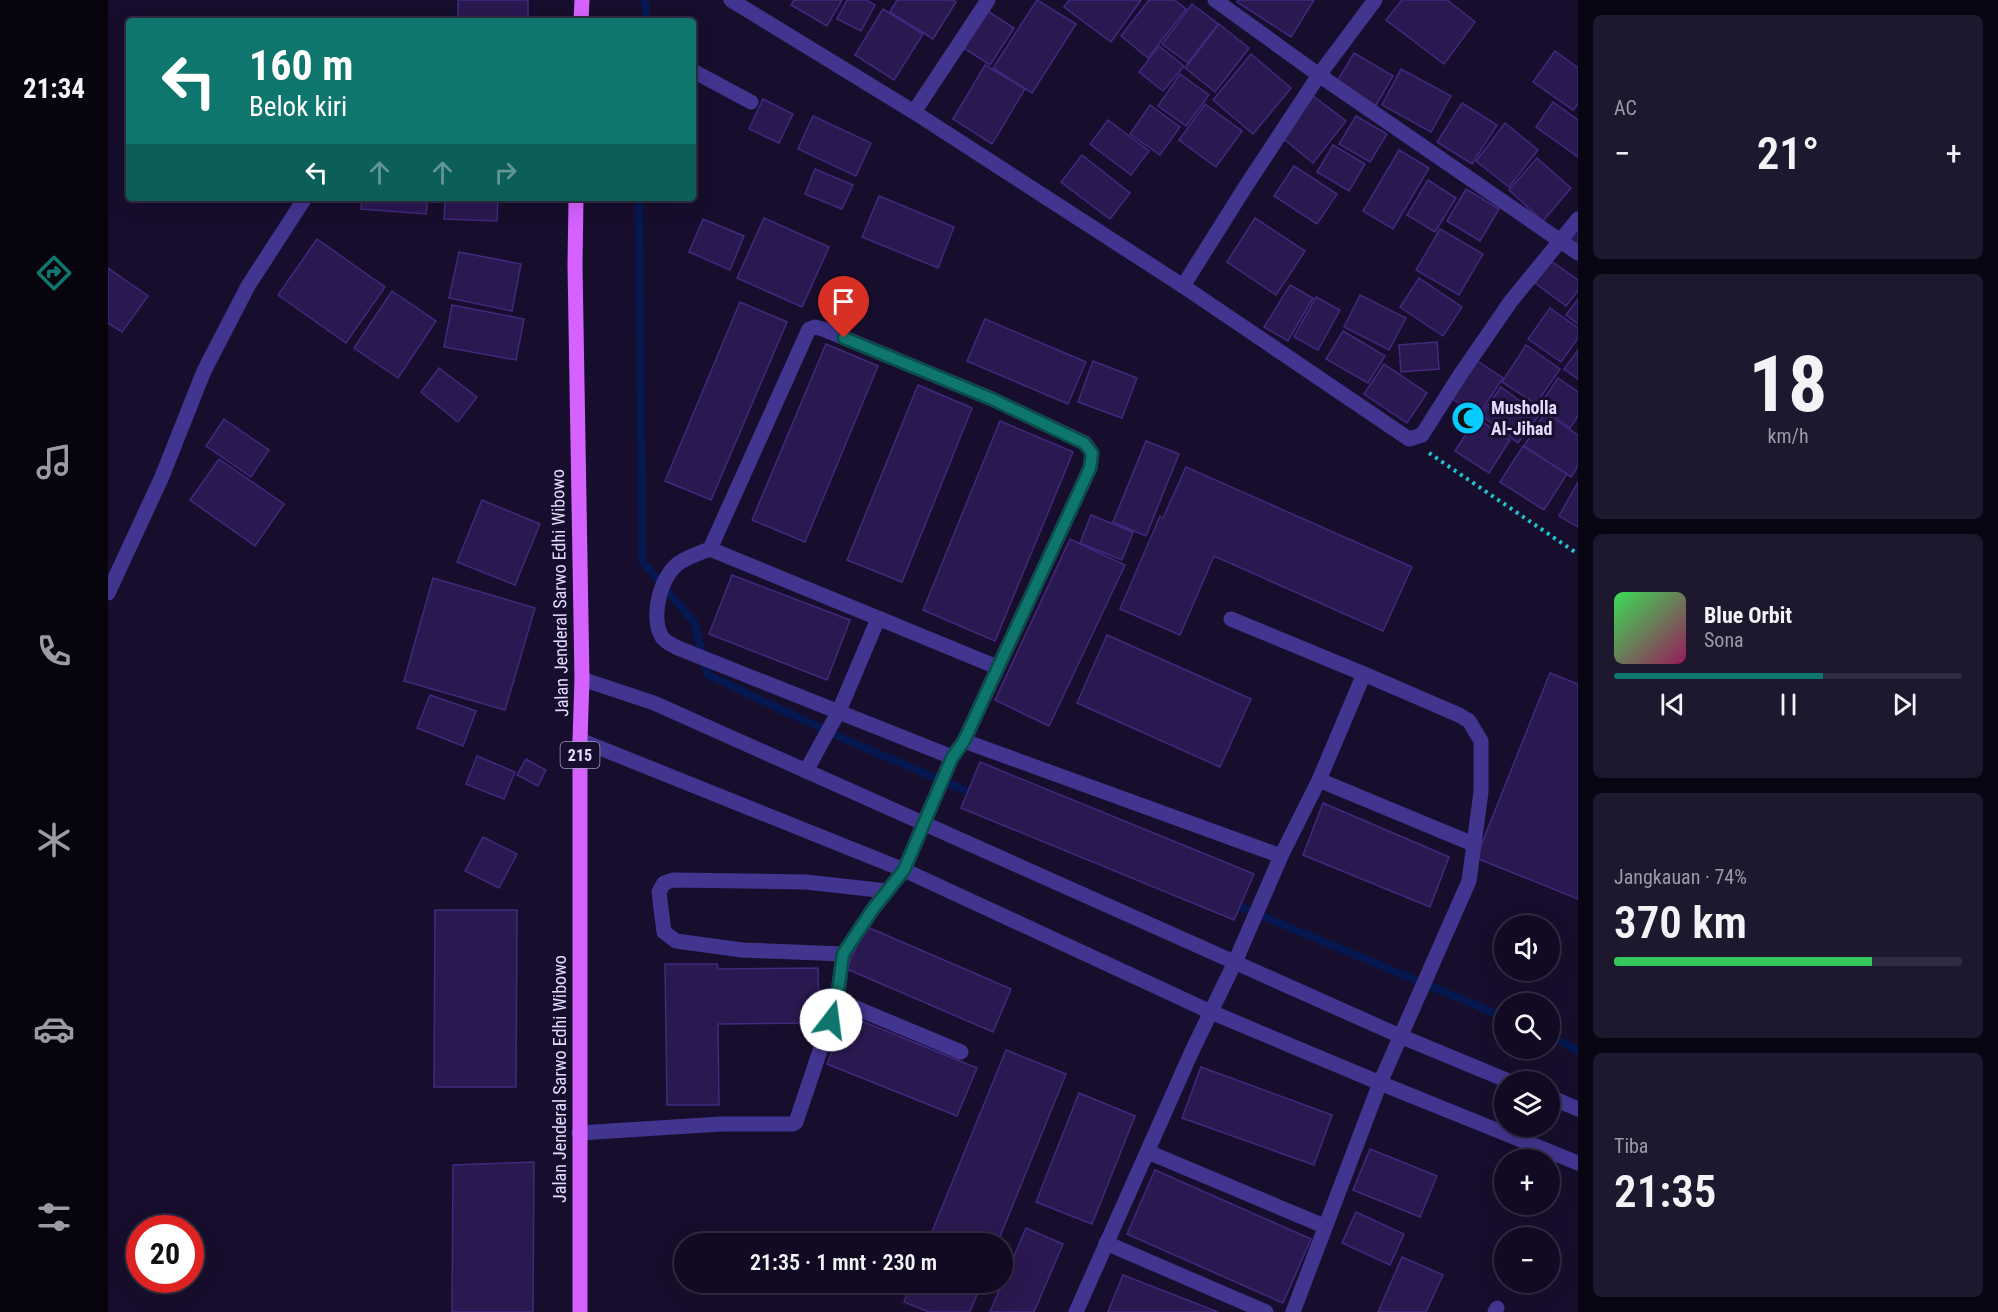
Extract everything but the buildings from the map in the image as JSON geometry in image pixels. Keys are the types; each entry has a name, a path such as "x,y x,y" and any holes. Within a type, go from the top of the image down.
{"main road":[{"path":"581,18 582,0"},
{"name":"Jalan Jenderal Sarwo Edhi Wibowo","path":"576,201 574,266 582,679 580,740 580,1312"}],"street":[{"path":"731,0 914,112 1183,286 1409,439 1422,435 1450,389 1511,301 1578,219"},
{"path":"914,112 987,0"},
{"path":"1215,0 1319,75 1578,252"},
{"path":"1183,286 1319,75 1375,0"},
{"path":"696,74 751,102"},
{"path":"108,593 161,479 204,371 248,286 303,201"},
{"path":"579,1133 721,1124 793,1124 799,1118 837,1000 843,954 904,870 952,758 964,741 1090,468 1092,453 1084,443 992,399 823,329 809,329 710,549 678,563 660,592 656,612 662,637 678,648 952,758"},
{"path":"710,549 997,667"},
{"path":"806,771 838,711 878,619"},
{"path":"1231,619 1460,715 1469,721 1481,741 1480,792 1469,881 1380,1083 1293,1312"},
{"path":"1076,1312 1281,856 1319,780 1364,674"},
{"path":"582,679 654,703 1400,1036 1494,1075"},
{"path":"580,740 904,870 1211,1012 1578,1163"},
{"path":"964,741 1281,856"},
{"path":"1319,780 1473,844"},
{"path":"843,954 742,950 676,942 664,932 659,892 664,883 673,880 807,882 887,891"},
{"path":"837,1000 961,1052"},
{"path":"1560,1101 1578,1108"},
{"path":"1148,1152 1324,1226"},
{"path":"1106,1243 1266,1312"}],"path":[{"path":"1409,439 1578,554"}],"waterway":[{"path":"644,0 646,18"},
{"path":"639,201 642,561 694,622 708,675 853,743 976,795"},
{"path":"1231,903 1494,1013"},
{"path":"1560,1041 1578,1050"}],"place":[{"name":"Musholla Al-Jihad","path":"1468,418"}],"route":[{"path":"831,1020 837,1000 843,954 873,909 904,870 952,758 964,741 1090,468 1092,453 1084,443 992,399 844,338"}]}
